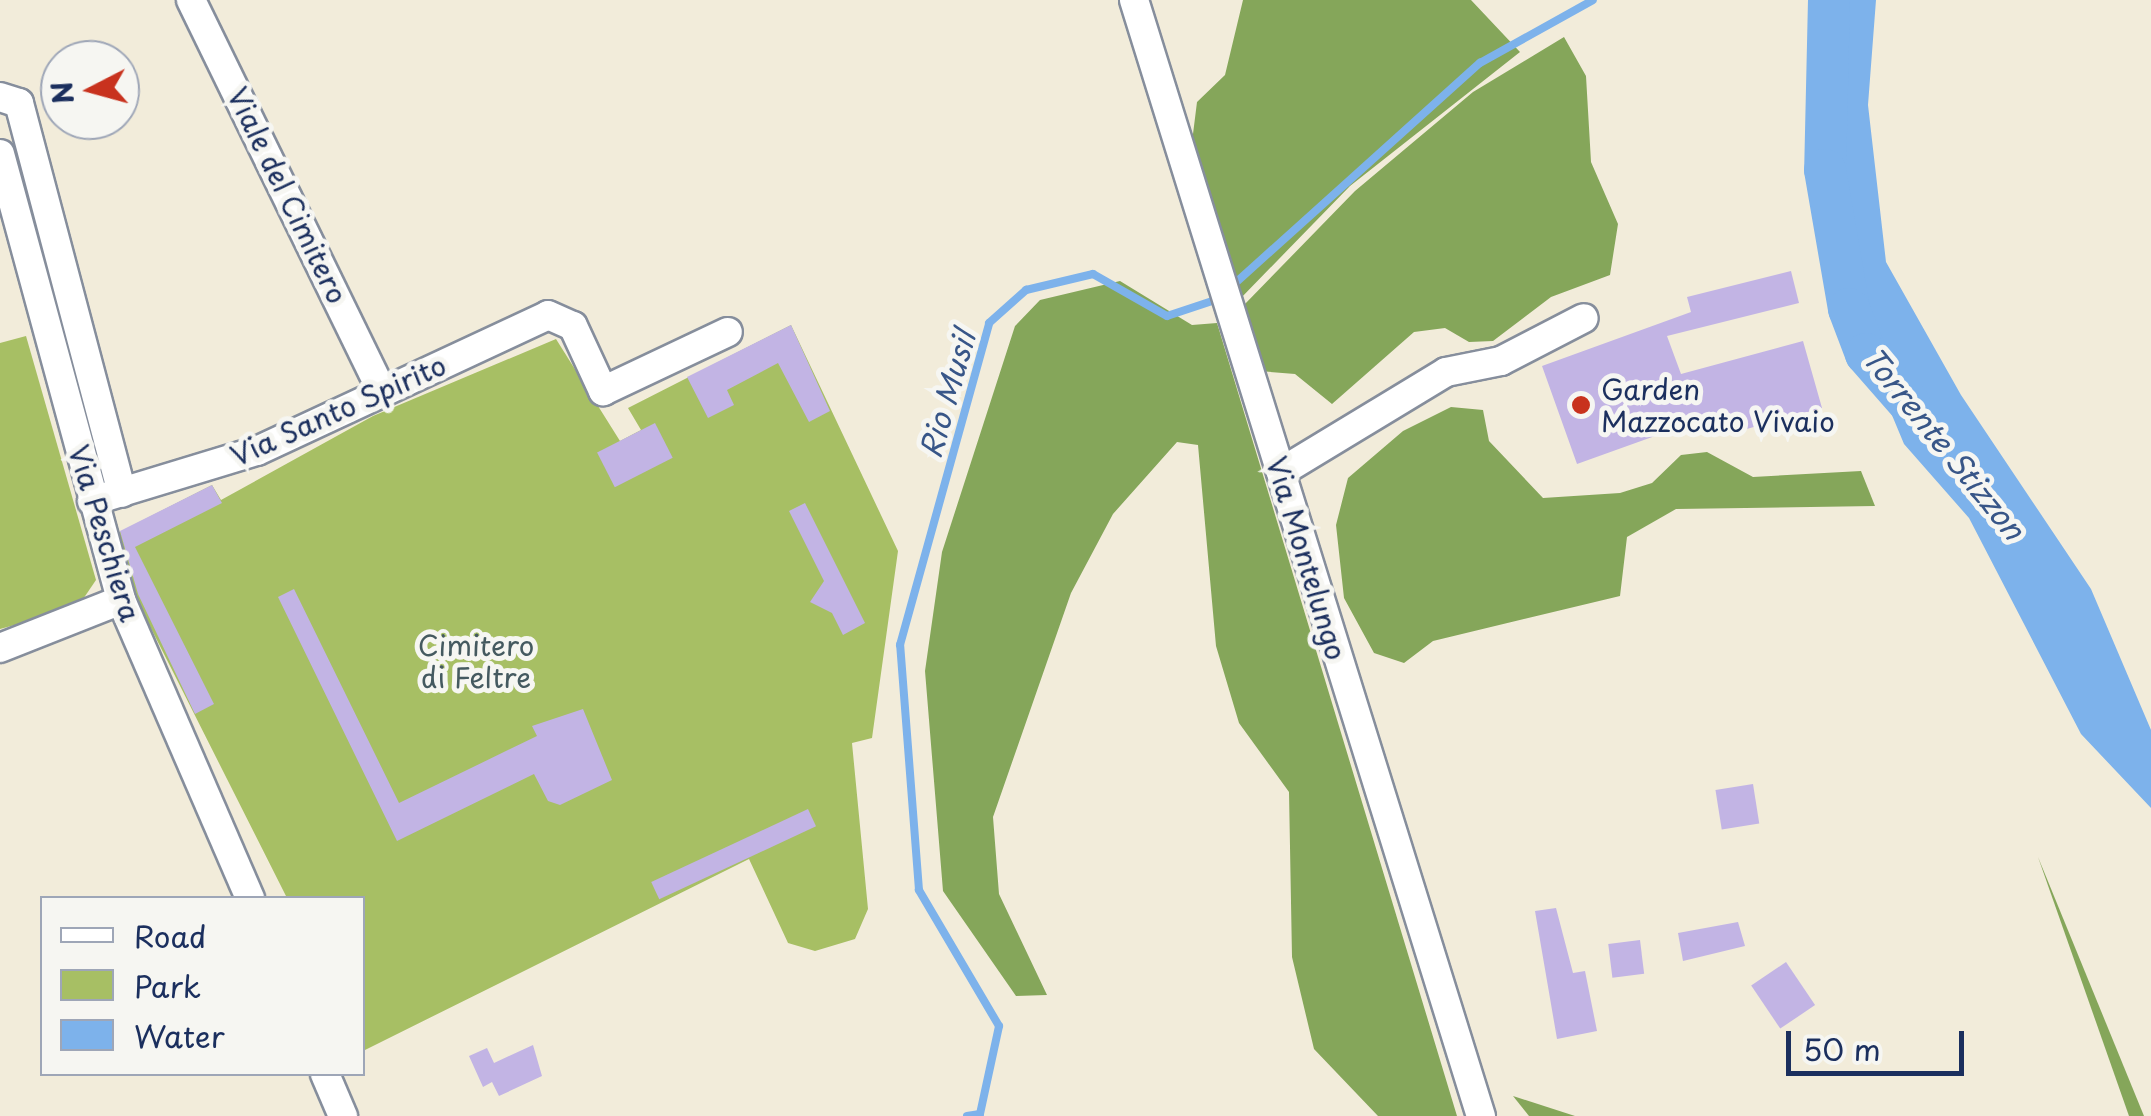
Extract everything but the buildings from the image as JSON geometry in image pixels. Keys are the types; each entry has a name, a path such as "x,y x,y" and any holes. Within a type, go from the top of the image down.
{"street":[{"name":"Viale del Cimitero","path":"191,0 382,392"},
{"name":"Via Montelungo","path":"1134,0 1481,1116"},
{"path":"0,98 19,103 122,494"},
{"name":"Via Peschiera","path":"0,154 121,600 249,896"},
{"name":"Via Santo Spirito","path":"92,501 257,451 548,316 573,326 603,391 728,332"},
{"path":"1280,472 1446,372 1501,360 1584,318"},
{"path":"0,648 121,600"},
{"path":"327,1076 342,1116"}],"green space":[{"path":"1243,0 1471,0 1520,52 1350,186 1239,300 1191,150 1197,102 1225,75"},
{"path":"1564,37 1586,76 1591,162 1618,224 1610,275 1551,297 1493,341 1469,342 1445,328 1414,332 1332,404 1295,374 1259,371 1244,305 1355,191 1473,92"},
{"path":"1120,281 1192,325 1217,323 1457,1116 1378,1116 1314,1049 1292,957 1289,792 1239,723 1216,646 1198,445 1177,442 1113,514 1071,593 993,817 999,894 1047,995 1016,996 943,891 925,671 942,552 1015,326 1040,300"},
{"name":"Cimitero di Feltre","path":"791,325 898,551 872,738 852,743 868,909 855,939 815,951 788,943 749,859 365,1050 365,896 286,896 106,539 212,485 221,500 373,416 556,339 620,441 641,430 628,408"},
{"path":"26,336 96,580 77,608 0,629 0,343"},
{"path":"1451,407 1483,410 1489,441 1543,498 1620,493 1652,483 1681,455 1707,452 1753,477 1861,471 1875,506 1676,509 1627,537 1620,596 1433,641 1404,663 1374,653 1344,598 1336,525 1348,478 1403,431"},
{"path":"2038,857 2144,1116 2129,1116"},
{"path":"1513,1096 1575,1116 1529,1116"}],"water":[{"path":"1842,0 1876,0 1868,105 1886,262 1961,395 2091,589 2151,730 2151,808 2081,734 1969,518 1904,444 1874,372 1839,170"}],"waterway":[{"name":"Rio Musil","path":"1232,286 1480,63 1593,0"},
{"name":"Torrente Stizzon","path":"1829,0 1825,170 1849,309 1866,354 1909,403"},
{"name":"Rio Musil","path":"967,1116 980,1114 999,1026 919,890 900,645 989,323 1026,290 1093,274 1167,316 1218,299"}],"place":[{"name":"Garden Mazzocato Vivaio","path":"1581,405"}]}
